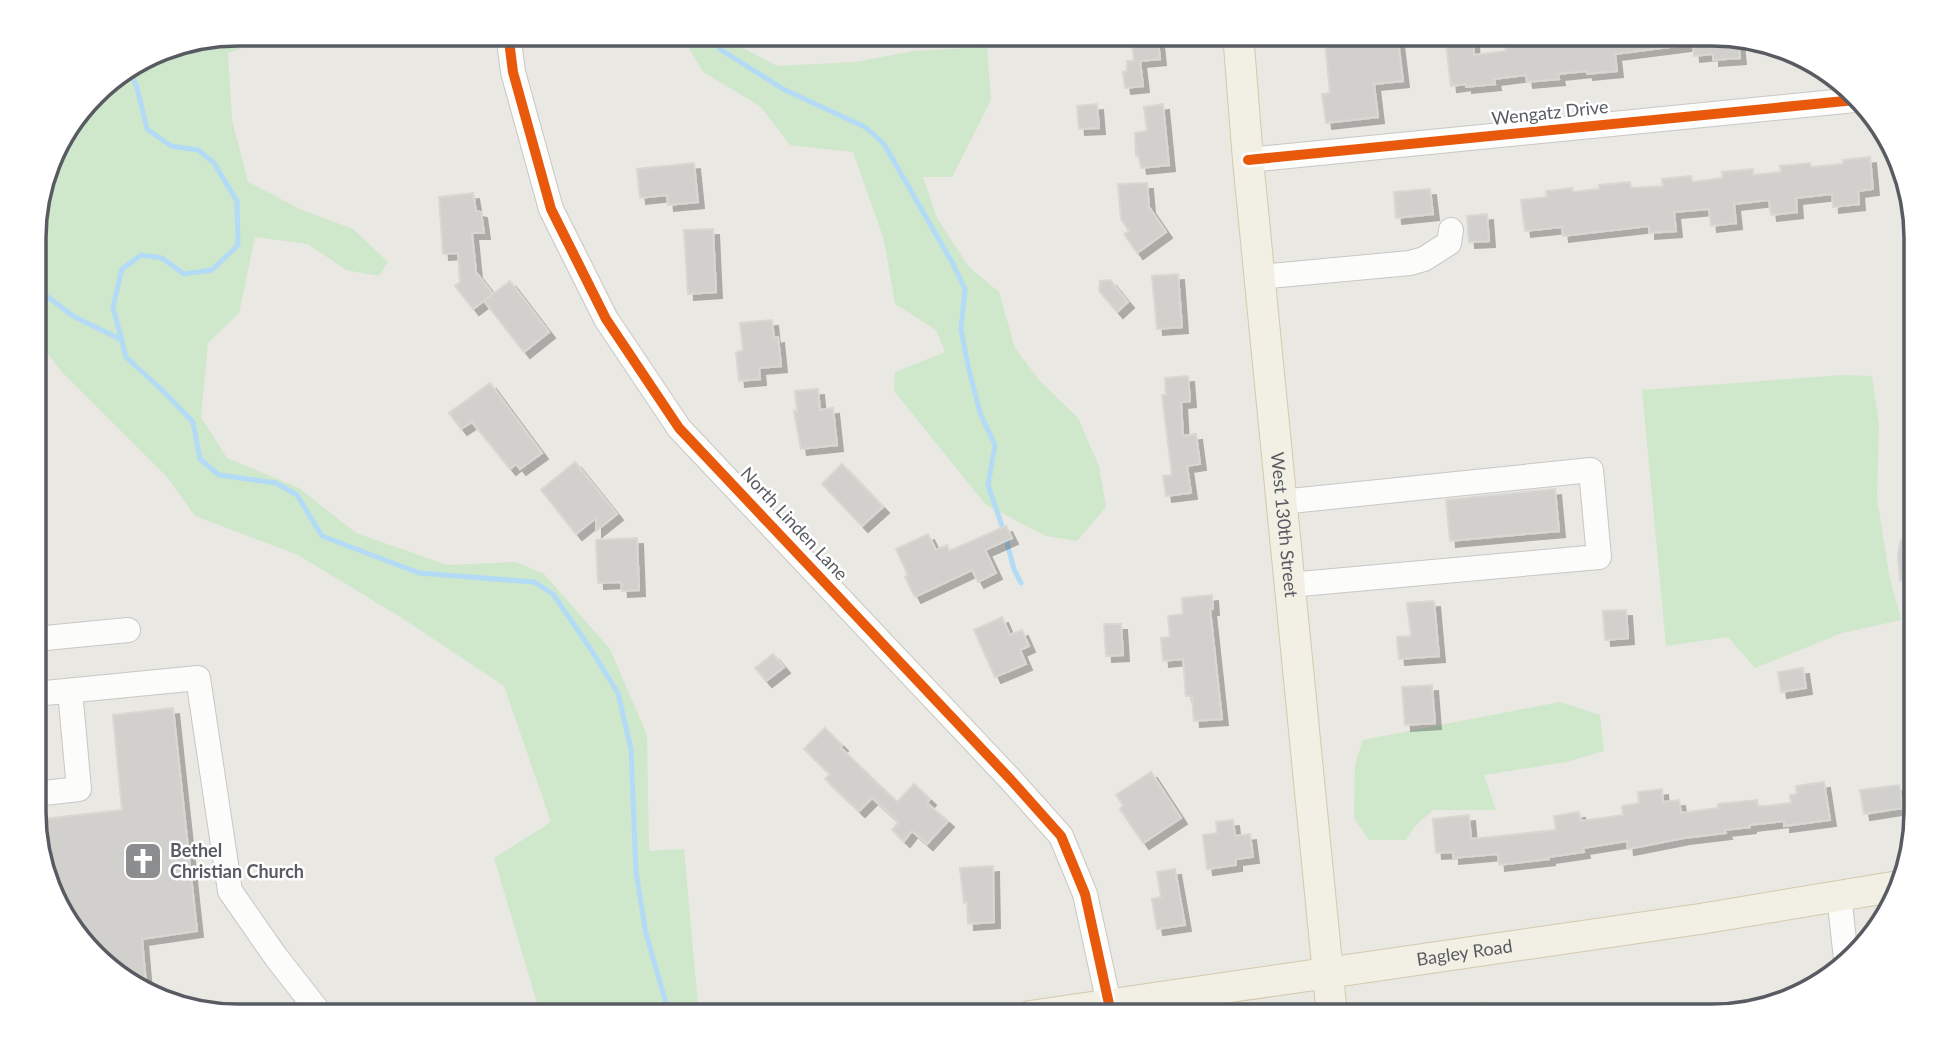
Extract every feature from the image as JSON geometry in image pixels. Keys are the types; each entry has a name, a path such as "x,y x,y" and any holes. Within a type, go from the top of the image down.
{"main road":[{"name":"West 130th Street","path":"1239,45 1259,277 1331,1003"},
{"name":"Bagley Road","path":"1113,1003 1700,919 1889,888"}],"street":[{"name":"North Linden Lane","path":"510,46 513,72 551,209 606,319 679,428 1002,770 1060,836 1085,894 1109,1003"},
{"name":"Wengatz Drive","path":"1248,160 1847,101"},
{"path":"1259,277 1377,267 1424,259 1449,243 1451,230"},
{"path":"1282,502 1591,470 1594,495 1599,557 1289,585"},
{"path":"45,638 128,630"},
{"path":"45,693 198,678 230,891 313,1004"},
{"path":"45,793 79,789 69,691"},
{"path":"1839,895 1845,950"}],"green space":[{"path":"248,46 228,53 232,120 248,182 300,209 353,229 388,262 379,276 346,270 308,244 255,237 239,313 208,343 201,417 227,458 299,488 356,533 447,565 516,562 544,574 610,649 647,735 649,851 684,849 698,1004 537,1004 494,858 551,822 504,686 402,618 298,555 195,516 167,477 61,371 46,351 46,225 52,188 71,141 85,120 111,93 141,71 164,60 200,49"},
{"path":"687,46 739,46 777,66 855,62 914,51 987,47 991,100 952,177 923,177 937,218 969,267 999,292 1015,348 1039,380 1078,418 1099,466 1106,507 1077,541 1046,536 986,505 894,391 895,372 945,352 936,330 895,304 884,240 853,152 790,145 760,106 703,72"},
{"path":"1842,375 1872,376 1879,424 1877,498 1889,574 1901,620 1842,633 1755,668 1728,637 1666,646 1642,390"},
{"path":"1560,702 1600,715 1604,751 1566,762 1484,775 1496,810 1433,810 1415,826 1406,840 1369,840 1354,818 1355,764 1363,740"}],"building":[{"path":"1132,45 1158,45 1160,59 1140,61 1143,86 1125,88 1123,72 1127,71 1127,61 1134,61"},
{"path":"1325,45 1399,45 1403,81 1374,84 1378,117 1326,123 1322,94 1330,93"},
{"path":"1446,45 1473,45 1474,55 1506,51 1505,45 1685,45 1615,54 1617,71 1558,74 1559,79 1527,82 1526,75 1494,79 1495,84 1451,86"},
{"path":"1693,45 1713,45 1739,47 1740,58 1713,60 1713,54 1694,56"},
{"path":"1097,104 1099,128 1079,129 1077,106"},
{"path":"1163,104 1169,165 1141,168 1139,156 1136,156 1135,133 1147,131 1144,107"},
{"path":"1870,157 1873,189 1858,191 1859,204 1833,207 1832,194 1796,198 1797,212 1771,215 1769,200 1734,204 1736,223 1711,226 1709,209 1674,212 1676,231 1649,233 1649,226 1563,236 1562,227 1525,231 1521,200 1547,197 1546,191 1572,188 1573,192 1599,189 1599,185 1630,182 1631,188 1663,186 1662,179 1691,176 1692,182 1723,178 1722,172 1753,169 1753,175 1781,172 1780,166 1843,164 1843,160"},
{"path":"694,163 698,202 668,205 667,195 640,198 637,169"},
{"path":"1147,183 1149,207 1166,232 1137,253 1124,234 1129,231 1121,219 1118,184"},
{"path":"1430,189 1433,214 1396,218 1394,192"},
{"path":"473,193 476,211 481,212 484,233 472,233 476,272 493,294 473,309 455,286 460,282 458,253 443,254 439,197"},
{"path":"1487,214 1489,241 1469,242 1467,216"},
{"path":"713,229 716,292 688,294 684,230"},
{"path":"1178,274 1182,327 1157,329 1152,276"},
{"path":"1110,280 1128,302 1117,312 1099,291 1100,281"},
{"path":"510,281 549,332 524,352 484,301"},
{"path":"772,320 774,338 778,337 781,366 759,368 760,379 739,381 736,353 743,350 740,323"},
{"path":"1188,376 1190,401 1181,402 1183,436 1196,434 1200,464 1187,466 1191,493 1166,496 1163,476 1172,475 1162,395 1166,395 1165,378"},
{"path":"490,383 542,453 520,469 516,464 510,469 472,422 461,429 449,413"},
{"path":"818,389 820,410 833,408 837,445 801,449 794,411 797,411 795,391"},
{"path":"575,462 617,514 596,531 596,518 576,534 541,490"},
{"path":"842,464 883,507 862,526 822,484"},
{"path":"1555,489 1559,531 1450,541 1446,500"},
{"path":"1006,526 1012,538 985,550 996,573 978,582 972,570 915,597 896,549 928,534 936,550 947,545 949,551"},
{"path":"1904,535 1904,580 1900,581 1898,555"},
{"path":"637,538 639,590 622,591 621,582 598,583 596,540"},
{"path":"1212,595 1213,609 1210,609 1222,719 1194,721 1192,696 1186,696 1183,659 1163,661 1161,638 1170,637 1168,616 1183,614 1182,598"},
{"path":"1434,601 1439,656 1399,659 1397,637 1411,636 1407,603"},
{"path":"1626,610 1628,638 1605,640 1603,611"},
{"path":"1002,617 1010,635 1022,630 1029,646 1020,650 1026,664 995,677 974,630"},
{"path":"1104,624 1121,624 1123,655 1106,656"},
{"path":"773,654 784,667 766,681 755,668"},
{"path":"1803,668 1806,688 1781,692 1778,672"},
{"path":"1432,685 1435,723 1405,725 1402,687"},
{"path":"173,708 197,931 142,939 146,980 111,956 78,918 65,897 47,837 46,819 122,810 113,715"},
{"path":"825,728 842,745 840,747 897,802 914,784 930,799 927,803 948,821 927,844 912,831 904,841 892,830 899,822 872,798 859,811 825,779 830,774 804,749"},
{"path":"1151,772 1181,818 1143,843 1120,809 1123,805 1116,795"},
{"path":"1824,782 1830,820 1784,826 1784,821 1750,825 1724,830 1726,833 1628,849 1627,841 1583,848 1584,852 1549,859 1499,865 1498,854 1453,858 1453,852 1436,853 1433,819 1469,815 1471,839 1556,830 1554,816 1579,812 1581,821 1623,815 1622,806 1639,803 1638,792 1662,789 1663,802 1679,800 1681,813 1718,808 1718,804 1757,800 1758,807 1791,803 1790,795 1797,794 1796,786"},
{"path":"1899,785 1903,808 1864,814 1860,790"},
{"path":"1233,820 1235,836 1250,834 1253,857 1236,859 1236,865 1207,869 1203,835 1217,833 1216,822"},
{"path":"993,866 994,922 968,924 967,902 964,903 960,868"},
{"path":"1175,869 1185,925 1157,929 1152,899 1161,897 1157,872"}],"waterway":[{"path":"718,46 783,89 865,127 884,144 953,264 965,289 961,329 968,366 980,413 995,445 988,485 1014,569 1021,583"},
{"path":"133,77 147,129 171,146 198,150 214,163 237,201 238,245 212,270 184,274 162,258 141,255 122,269 113,307 126,357 193,422 200,459 219,475 276,483 297,495 322,536 419,573 534,582 553,594 618,693 631,749 636,872 646,934 666,1004"},
{"path":"46,296 73,316 122,340"}],"cycle path":[{"path":"510,46 513,72 551,209 606,319 679,428 1061,836 1085,894 1109,1003"},
{"path":"1248,160 1847,101"}],"place":[{"name":"Bethel Christian Church","path":"143,861"}]}
